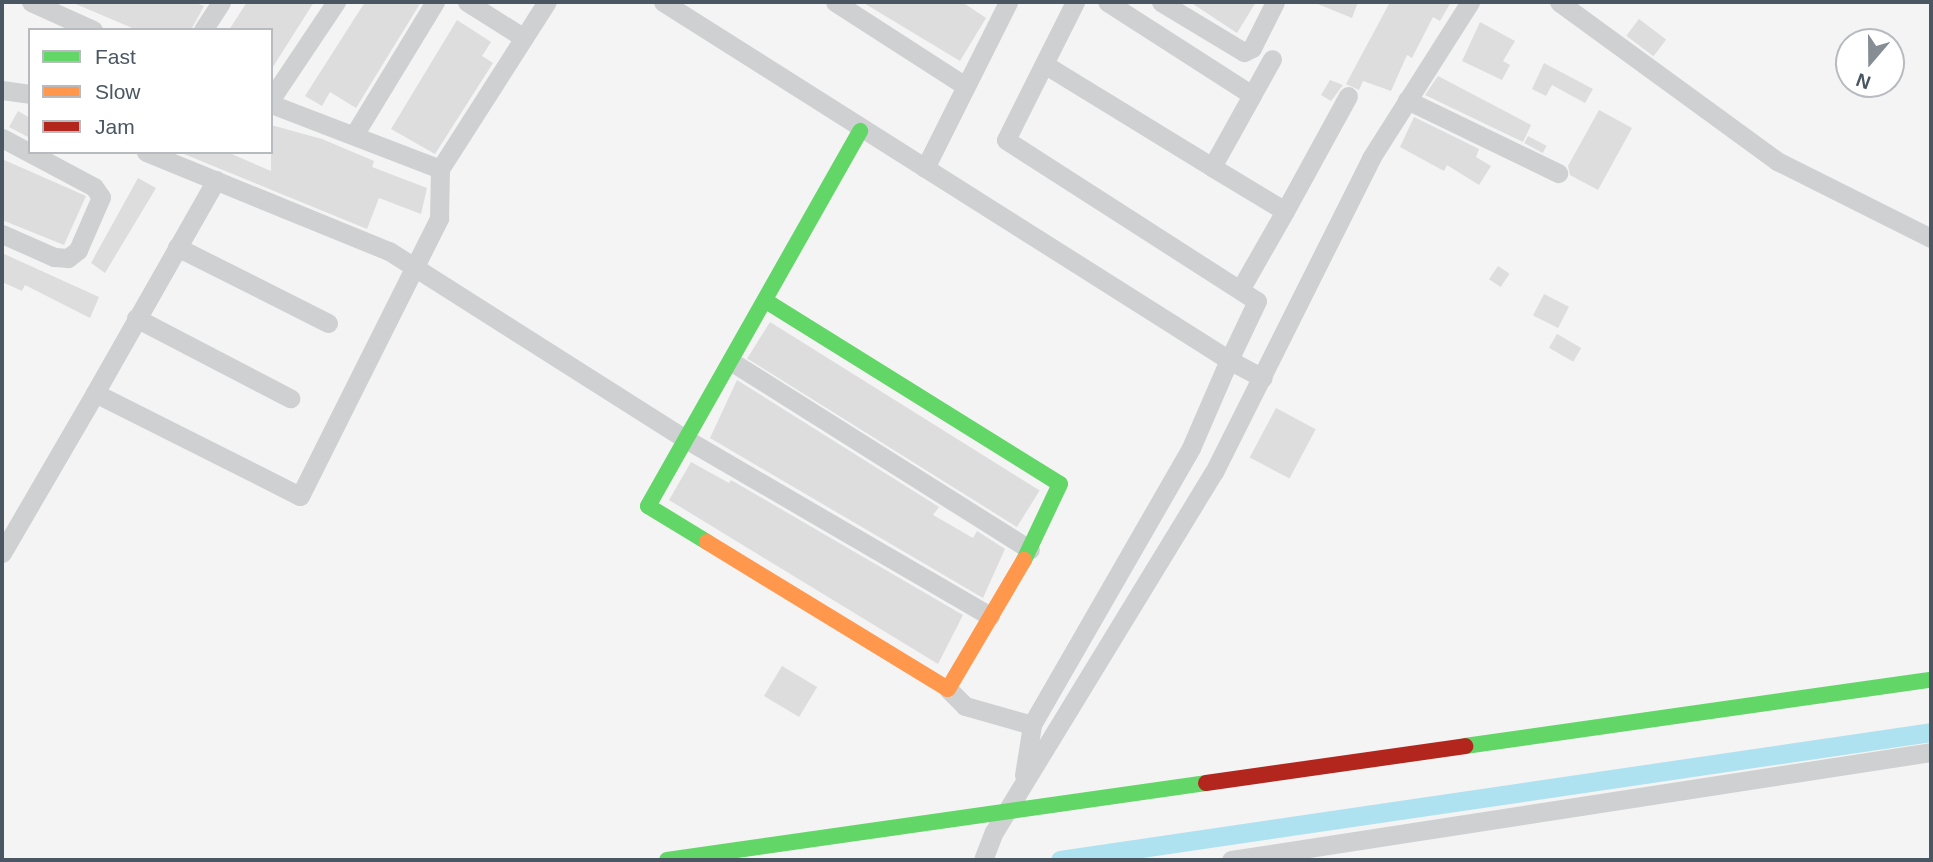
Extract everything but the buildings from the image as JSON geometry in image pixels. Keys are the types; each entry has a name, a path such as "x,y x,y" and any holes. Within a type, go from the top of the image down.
{"street":[{"path":"31,2 86,28"},
{"path":"204,28 221,2"},
{"path":"273,98 336,2"},
{"path":"354,135 435,2"},
{"path":"467,2 524,37"},
{"path":"95,393 300,496 439,218 440,169 547,2"},
{"path":"663,2 860,131 925,168 1229,360 1263,378"},
{"path":"835,2 964,85"},
{"path":"1023,784 1032,724 1191,448 1257,301 1006,140 1076,2"},
{"path":"1107,2 1252,95"},
{"path":"1161,2 1181,7 1244,52 1252,48 1276,2"},
{"path":"983,860 1006,811 1170,547 1263,378 1360,178 1470,2"},
{"path":"1559,2 1777,161 1931,238"},
{"path":"925,168 1003,3"},
{"path":"1212,167 1272,59"},
{"path":"1044,64 1285,211"},
{"path":"4,97 28,94"},
{"path":"1240,290 1348,96"},
{"path":"1407,100 1558,173"},
{"path":"273,102 440,169"},
{"path":"860,131 732,362 684,438 648,506 948,690 965,706 1032,724"},
{"path":"2,138 28,152"},
{"path":"2,233 54,257 68,258 78,250 101,197 94,187 32,154"},
{"path":"151,154 339,229 415,267 684,438 990,616"},
{"path":"2,553 216,180"},
{"path":"177,247 328,324"},
{"path":"766,301 1060,484 1030,550 948,690"},
{"path":"136,318 290,398"},
{"path":"732,362 1030,550"},
{"path":"667,860 1931,680"},
{"path":"1231,860 1931,752"}],"waterway":[{"path":"1060,860 1931,732"}],"traffic: fast":[{"path":"707,542 648,506 860,131"},
{"path":"766,301 1060,484 1024,560"},
{"path":"1465,746 1931,680"},
{"path":"667,860 1206,783"}],"traffic: slow":[{"path":"707,542 948,689 1024,560"}],"traffic: jam":[{"path":"1206,783 1465,746"}]}
